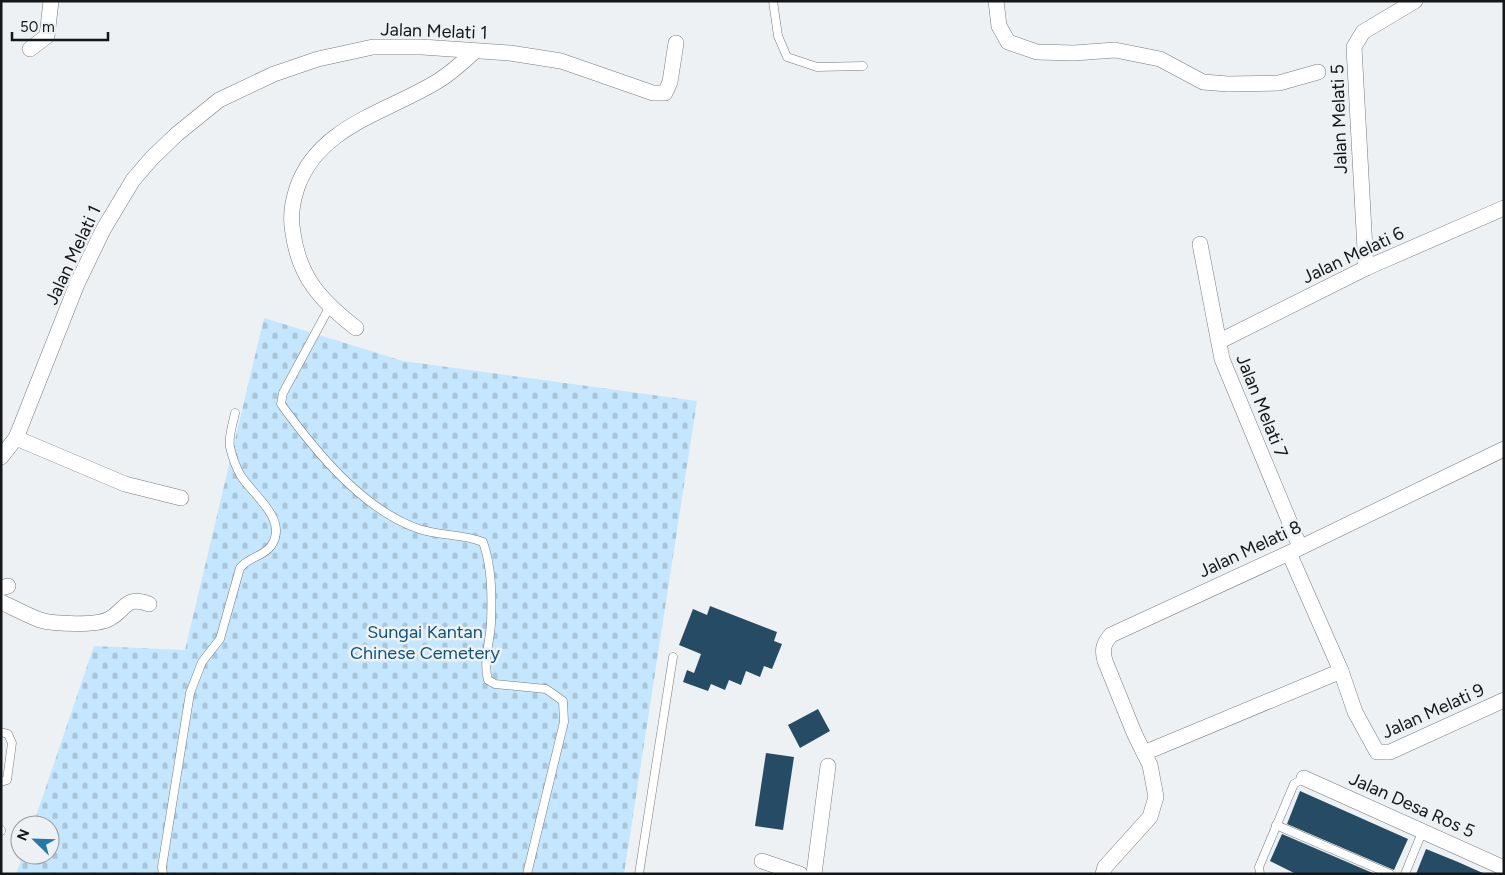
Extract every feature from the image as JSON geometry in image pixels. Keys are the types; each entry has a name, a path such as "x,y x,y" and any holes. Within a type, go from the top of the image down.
{"street":[{"path":"30,49 47,36 52,1"},
{"path":"996,1 999,26 1008,42 1037,52 1074,53 1115,50 1160,59 1203,82 1228,84 1278,83 1318,72"},
{"name":"Jalan Melati 5","path":"1366,268 1354,47 1363,32 1415,1"},
{"name":"Jalan Melati 1","path":"1,456 16,438 77,284 103,230 133,180 177,134 218,100 274,74 318,59 373,47 422,47 510,53 561,61 653,93 665,93 670,82 676,43"},
{"path":"356,328 317,293 302,271 294,246 291,220 302,174 313,155 336,138 366,117 437,82 474,52"},
{"name":"Jalan Melati 6","path":"1220,342 1366,268 1504,208"},
{"name":"Jalan Melati 7","path":"1200,244 1222,359 1295,550"},
{"path":"16,438 125,484 181,498"},
{"name":"Jalan Melati 8","path":"1103,874 1105,867 1150,817 1156,798 1150,765 1110,677 1102,650 1110,634 1295,550 1504,449"},
{"name":"Jalan Melati 9","path":"1295,550 1355,712 1374,750 1382,754 1504,700"},
{"path":"1,602 42,621 87,624 109,619 129,602 140,600 149,604"},
{"path":"1144,753 1340,671"},
{"path":"814,874 828,766"},
{"name":"Jalan Desa Ros 5","path":"1304,778 1504,868"},
{"path":"762,861 800,874"}],"lane":[{"path":"773,1 778,36 787,57 818,67 863,66"},
{"path":"330,306 283,393 281,404 301,432 359,493 387,514 422,530 483,542 491,580 491,622 486,672 488,680 496,684 546,689 563,701 564,722 527,874"},
{"path":"163,874 162,867 190,693 202,662 220,639 240,568 246,560 260,555 270,547 275,537 276,524 270,513 241,476 230,446 235,413"},
{"path":"638,874 673,657"},
{"path":"1,732 8,734 12,743 7,780 1,782"},
{"path":"1260,874 1259,867 1294,784 1304,778"},
{"path":"1276,825 1390,874"},
{"path":"1405,874 1423,830"}],"green space":[{"name":"Sungai Kantan Chinese Cemetery","path":"264,318 403,361 697,401 624,874 16,874 19,865 60,865 60,815 36,815 94,646 185,650"}],"building":[{"path":"710,606 777,632 774,641 782,644 772,669 764,666 760,677 746,671 741,685 729,680 725,690 711,684 708,691 683,682 687,670 694,673 701,654 679,645 693,609 707,615"},
{"path":"818,709 830,731 800,748 788,725"},
{"path":"766,753 794,757 783,830 755,826"},
{"path":"1300,791 1408,839 1394,870 1287,824"},
{"path":"1282,834 1375,874 1296,874 1270,861"},
{"path":"1426,849 1458,862 1485,874 1416,874"}]}
